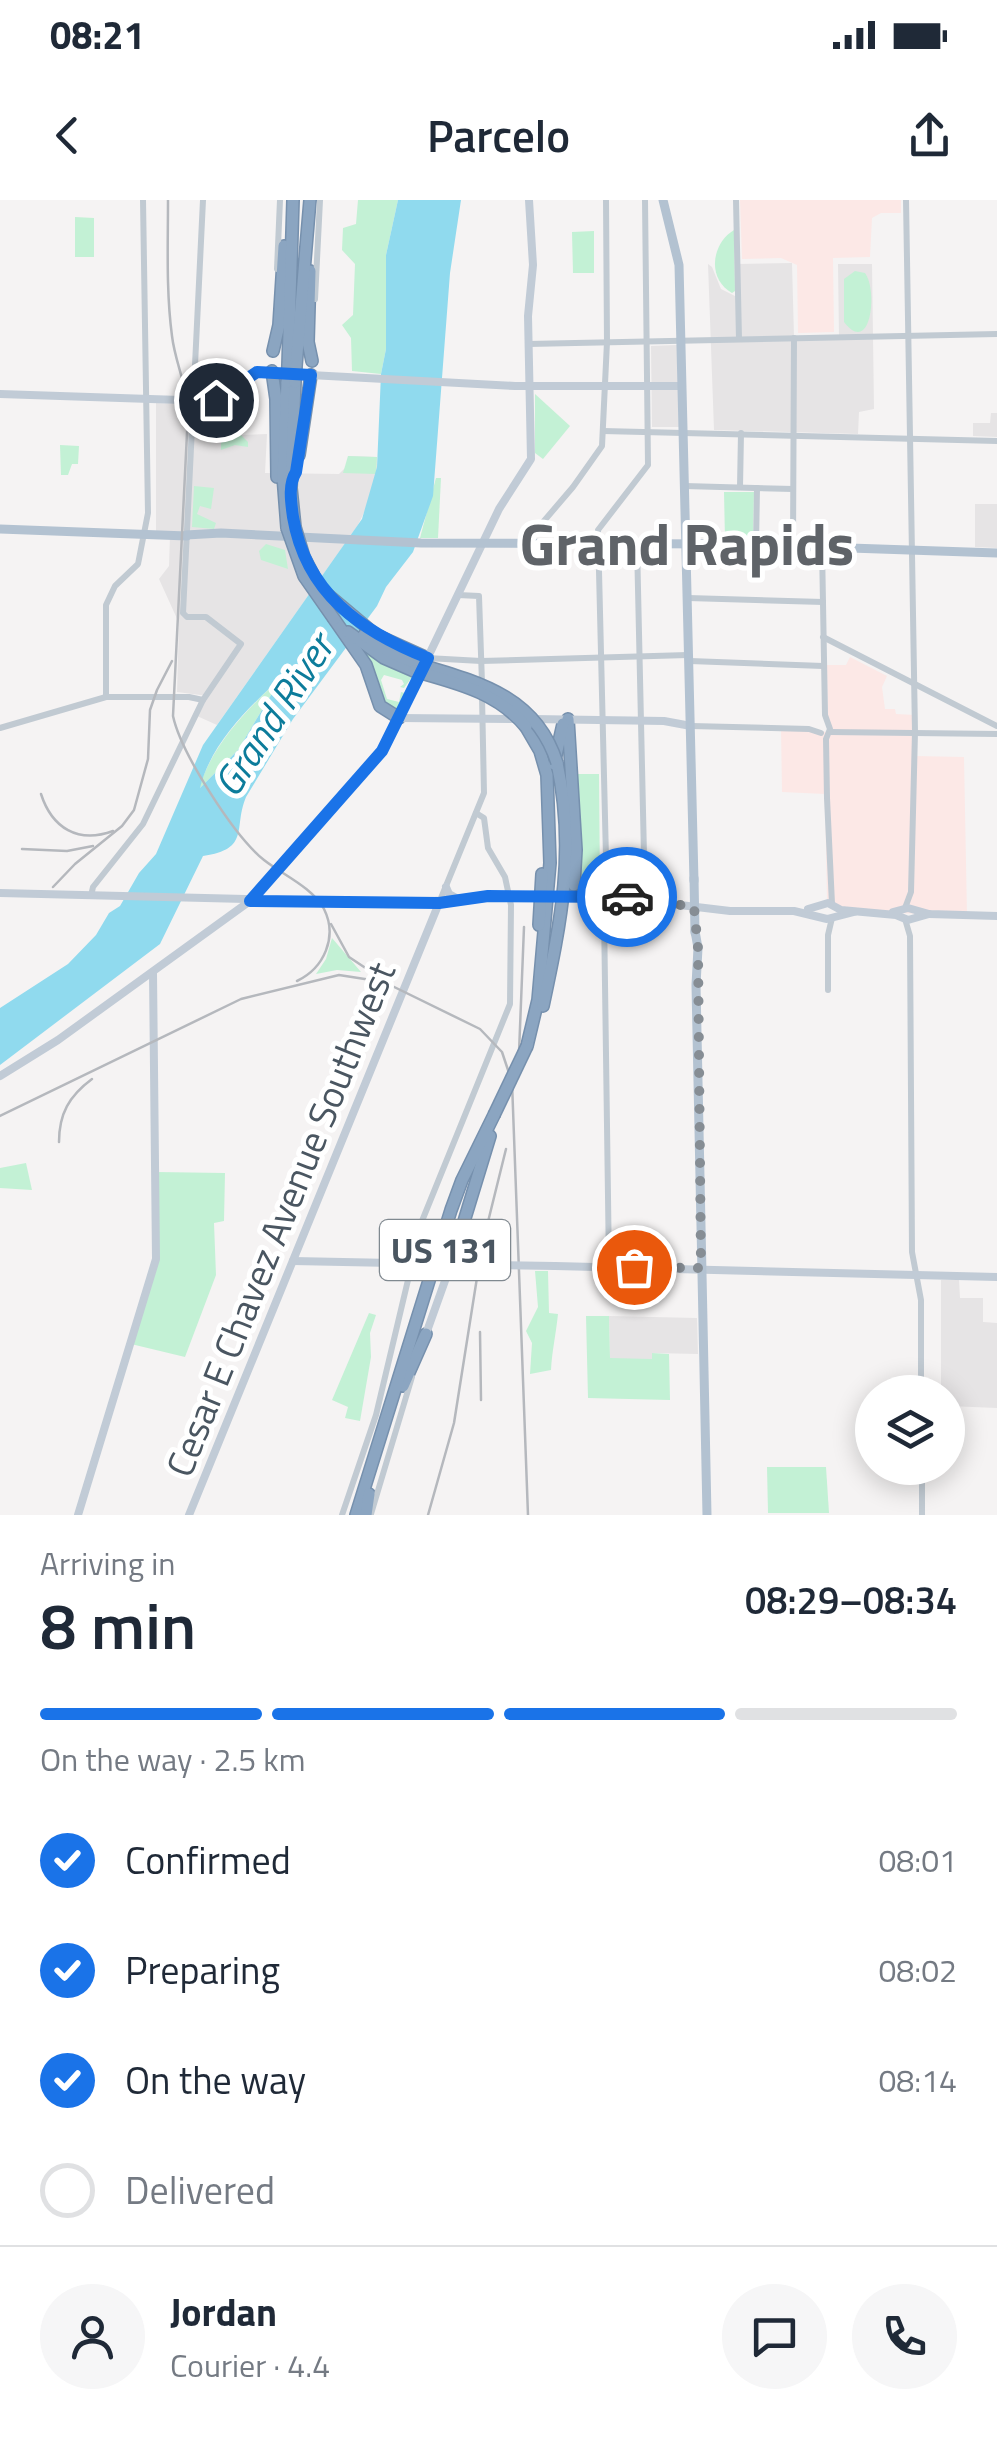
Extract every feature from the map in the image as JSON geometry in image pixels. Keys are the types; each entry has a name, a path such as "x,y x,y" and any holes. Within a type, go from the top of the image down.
{"highway":[{"path":"273,351 280,325 290,200"},
{"path":"290,200 300,300"},
{"path":"300,300 315,200"},
{"path":"315,200 292,365 284,508 304,576 334,619 361,638"},
{"path":"286,222 311,368 287,471"},
{"path":"272,372 291,528 320,588 361,638 378,703 399,718"},
{"name":"US 131","path":"361,638 489,696 508,708 526,727 546,770 550,846 541,1005"},
{"name":"US 131","path":"364,1515 462,1180 528,1051 565,895 568,860 557,763 542,731 514,700 480,682 420,664"},
{"path":"547,911 555,865 554,768 566,720"},
{"path":"541,1005 568,923 575,875 566,720"},
{"path":"526,727 538,755 542,778 541,1005"},
{"path":"544,938 559,896 562,829 557,763"},
{"name":"US 131","path":"364,1515 463,1194 497,1116"},
{"path":"452,1264 490,1136"},
{"path":"403,1386 420,1334 428,1265 417,1242 435,1239 450,1196 462,1180"}],"main road":[{"path":"0,1076 153,974 250,901 382,751 420,664 504,500 526,471 530,459 529,200"},
{"path":"663,200 679,265 698,948 704,1515"},
{"path":"0,394 222,398 255,374 311,368 377,377 530,386 682,386"},
{"path":"0,529 238,540 264,537 421,543 756,545 997,553"},
{"path":"465,542 472,548 475,560"},
{"path":"399,718 642,720 691,726"},
{"path":"446,887 458,899"},
{"path":"0,893 439,903 540,896 613,897 828,917 854,912 997,916"},
{"path":"219,900 230,906 228,918"},
{"name":"Cesar E Chavez Avenue Southwest","path":"189,1515 439,903"},
{"path":"828,905 835,912 828,917"},
{"path":"794,911 828,905 854,912"},
{"path":"78,1515 156,1258 153,974"},
{"path":"390,1263 397,1245 417,1242"},
{"path":"293,1261 997,1276"},
{"path":"420,1334 452,1264"}],"street":[{"path":"106,697 104,618 110,595 138,564 146,534 149,488 144,200"},
{"path":"92,896 93,887 143,824 203,700 240,642 208,618 188,617 183,610 202,200"},
{"path":"272,372 280,200"},
{"path":"311,368 315,200"},
{"path":"526,542 598,455 607,342 606,200"},
{"path":"609,1266 598,543 599,527 648,465 645,200"},
{"path":"736,200 740,339"},
{"path":"906,200 915,732 909,914 912,1252 921,1300 922,1375"},
{"path":"528,344 997,334"},
{"path":"793,546 794,338"},
{"path":"602,431 997,441"},
{"path":"740,487 741,433"},
{"path":"685,486 794,489"},
{"path":"756,545 757,488"},
{"path":"638,544 645,900"},
{"path":"822,547 828,905"},
{"name":"Cesar E Chavez Avenue Southwest","path":"439,903 484,790 480,596 458,594"},
{"path":"688,598 823,602"},
{"path":"824,636 997,726"},
{"path":"420,664 640,656 824,666"},
{"path":"0,728 106,697 203,700"},
{"path":"691,726 997,734"},
{"path":"342,1515 376,1415 422,1220 510,1004 505,877 486,842 484,818 476,812"},
{"path":"828,917 828,990"},
{"path":"922,1485 922,1515"}],"shaded area":[{"path":"740,200 901,200 901,213 881,213 872,218 870,257 833,258 834,332 798,333 797,265 781,258 742,259"},
{"path":"792,263 794,337 839,337 838,264 872,264 874,409 859,412 858,434 714,430 708,264 721,289 735,296 738,264"},
{"path":"677,345 679,427 652,427 651,346"},
{"path":"234,397 233,427 241,435 267,434 265,473 339,474 347,466 348,456 377,457 377,467 369,502 358,525 217,725 197,716 208,696 177,692 179,623 159,579 169,566 170,536 156,534 156,403 216,406"},
{"path":"991,413 997,413 997,437 973,436 973,423 990,423"},
{"path":"975,504 997,504 997,548 975,547"},
{"path":"850,657 887,676 882,687 885,709 915,715 915,756 964,757 967,915 854,912 827,903 825,794 782,792 781,729 828,732 827,665 846,665"},
{"path":"941,1280 959,1280 960,1298 983,1298 983,1322 997,1323 997,1408 965,1407 965,1375 941,1375"},
{"path":"609,1316 697,1318 698,1354 653,1353 652,1359 610,1359"}],"green space":[{"path":"358,200 398,200 386,255 386,349 381,374 352,371 351,338 342,325 353,315 355,264 342,250 343,228 356,224"},
{"path":"75,217 94,218 94,257 75,257"},
{"path":"734,230 732,293 719,279 715,262 720,244"},
{"path":"594,231 594,273 573,273 572,232"},
{"path":"855,271 865,273 871,293 869,317 860,332 844,322 844,279"},
{"path":"235,393 235,429 248,447 235,445 221,450 221,443 230,435 231,412 198,410 198,405 220,402"},
{"path":"535,394 570,426 543,459 535,453"},
{"path":"60,445 79,446 78,464 72,464 68,475 61,475"},
{"path":"348,456 377,457 376,474 343,473"},
{"path":"436,478 441,478 438,538 420,538"},
{"path":"194,486 214,488 211,509 200,506 197,514 216,523 214,529 192,527"},
{"path":"724,492 754,492 753,541 725,540"},
{"path":"266,544 285,550 288,569 261,560 259,551"},
{"path":"362,651 412,677 404,688 400,687 404,684 402,680 384,675 381,680 387,699 399,702 401,692 405,693 396,711 388,710"},
{"path":"273,685 274,690 238,750 199,789 220,745"},
{"path":"575,774 599,774 600,893 580,892 582,853"},
{"path":"332,938 361,972 337,970 316,974 326,959"},
{"path":"26,1163 32,1190 0,1188 0,1168"},
{"path":"156,1172 225,1173 224,1221 214,1223 216,1275 185,1357 131,1344 156,1262"},
{"path":"535,1271 548,1271 549,1313 558,1314 551,1370 530,1374 532,1343 526,1331 538,1307"},
{"path":"369,1313 376,1315 370,1333 371,1357 360,1421 345,1418 348,1407 332,1400"},
{"path":"586,1316 609,1316 610,1358 652,1359 652,1353 669,1354 670,1400 588,1398"},
{"path":"767,1467 826,1467 829,1513 768,1513"}],"water":[{"name":"Grand River","path":"398,200 461,200 450,273 433,496 413,552 293,719 246,797 234,842 218,853 203,856 160,944 0,1065 0,1008 68,964 96,935 109,913 120,906 139,873 156,854 203,745 362,519 377,467 381,374 386,349 386,255","holes":["273,685 274,690 238,750 200,788 211,759 229,732"]}],"railway":[{"path":"168,200 170,319 188,413 173,716 197,771 238,833 264,860 305,888 324,909 329,930 326,951 315,968 297,981"},
{"path":"53,887 122,826 134,810 148,759 150,710 172,661"},
{"path":"41,794 52,816 68,830 89,835 113,831"},
{"path":"22,849 67,851 93,846"},
{"path":"331,924 349,957 376,975"},
{"path":"518,1078 524,927"},
{"path":"0,1116 241,999 339,975 384,982 480,1029 502,1052 512,1082 528,1515"},
{"path":"59,1142 67,1106 92,1079"},
{"path":"428,1515 454,1423 482,1246 506,1149"},
{"path":"480,1332 481,1400"}],"way so far":[{"path":"627,897 694,907 698,948 701,1268 634,1267"}],"district":[{"name":"Grand Rapids","path":"687,543"}],"route":[{"path":"216,400 257,372 311,375 296,472 291,480 294,522 304,557 320,588 354,618 395,646 428,658 382,751 250,901 439,903 488,896 627,897"}]}
